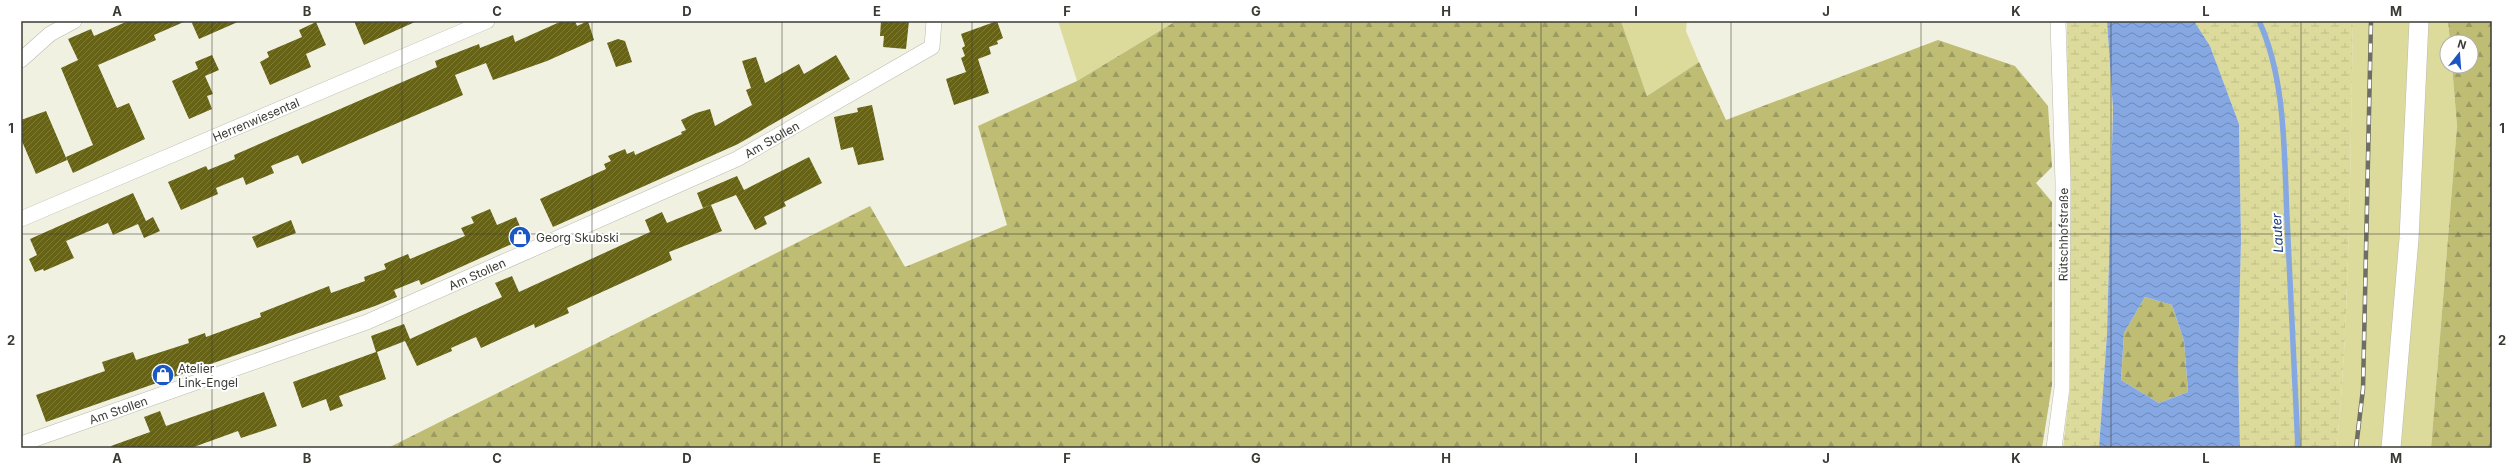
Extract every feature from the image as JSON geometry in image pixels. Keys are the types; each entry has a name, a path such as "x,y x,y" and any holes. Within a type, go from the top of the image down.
{"street":[{"path":"21,60 50,34 74,21"},
{"name":"Herrenwiesental","path":"22,216 487,21"},
{"name":"Am Stollen","path":"21,444 367,322 737,159 932,47 934,21"},
{"name":"Rütschhofstraße","path":"2054,448 2062,388 2064,183 2058,21"},
{"path":"2390,448 2409,239 2419,21"}],"green space":[{"path":"1058,21 1176,21 1077,81"},
{"path":"1176,21 1621,21 1647,96 1699,62 1726,120 1938,40 2015,66 2048,106 2052,167 2036,183 2052,202 2052,385 2042,448 388,448 870,206 905,267 1007,225 978,126 1077,81"},
{"path":"1621,21 1687,21 1686,31 1699,62 1647,96"},
{"path":"2067,21 2107,21 2113,109 2107,334 2099,448 2063,448 2070,389"},
{"path":"2194,21 2353,21 2347,288 2345,341 2337,448 2240,448 2238,363 2241,240 2239,124 2210,46"},
{"path":"2353,21 2448,21 2449,34 2439,34 2439,74 2453,74 2457,126 2431,448 2337,448 2345,341"},
{"path":"2448,21 2492,21 2492,448 2431,448 2457,126 2453,74 2479,74 2479,34 2449,34"},
{"path":"2145,297 2172,305 2184,341 2188,392 2159,403 2121,380 2124,333"}],"water":[{"path":"2107,21 2194,21 2210,46 2239,124 2241,240 2238,363 2240,448 2099,448 2107,334 2113,109","holes":["2145,297 2172,305 2184,341 2188,392 2159,403 2121,380 2124,333"]}],"building":[{"path":"128,21 186,21 154,35 156,40 98,65 117,108 129,103 145,139 73,173 66,157 93,145 61,68 78,60 68,39 91,29 94,36"},
{"path":"191,21 240,21 199,39"},
{"path":"354,21 417,21 364,45"},
{"path":"562,21 575,21 577,26 588,21 594,40 547,61 493,80 486,63 455,75 463,95 302,164 298,155 271,166 274,173 246,185 243,177 216,188 218,194 181,210 168,182 206,166 208,170 235,159 234,155 437,67 435,61 479,44 480,48 513,35 515,42"},
{"path":"881,21 909,21 906,49 883,47 884,36 880,36"},
{"path":"997,21 1003,38 997,41 998,44 989,47 991,54 978,59 989,93 954,105 946,79 966,72 961,58 965,56 962,48 965,46 961,34"},
{"path":"316,22 326,45 306,54 311,67 270,85 260,62 269,57 267,52 302,37 299,30"},
{"path":"618,39 625,41 632,62 616,67 607,43"},
{"path":"212,55 219,70 205,76 213,94 207,96 212,109 189,119 172,81 198,69 195,62"},
{"path":"836,55 850,79 738,144 553,227 540,199 606,169 604,164 611,161 608,156 625,149 627,154 634,151 635,155 682,134 681,132 686,130 681,120 696,113 710,109 715,126 752,105 746,90 751,88 742,61 756,57 765,83 799,64 804,74"},
{"path":"872,105 884,160 858,165 853,147 841,150 834,117 858,112 857,108"},
{"path":"46,111 67,160 36,174 21,139 21,120"},
{"path":"809,157 822,183 784,202 786,206 764,217 767,224 755,230 736,195 703,208 697,193 737,176 744,190"},
{"path":"133,193 146,221 153,217 160,231 144,238 138,224 113,235 108,223 66,241 74,258 44,271 43,269 35,272 29,259 37,255 30,239"},
{"path":"711,205 722,231 669,252 672,260 567,308 569,313 535,328 534,324 481,348 476,337 451,348 452,351 417,366 405,341 377,352 386,379 339,396 343,406 330,411 326,399 302,408 293,382 376,352 371,336 404,324 410,339 502,297 495,283 512,276 519,292 650,232 645,220 662,212 667,223"},
{"path":"490,209 497,225 516,217 525,238 421,285 419,280 394,290 397,297 375,306 46,422 36,395 105,371 102,362 133,352 136,360 189,343 188,339 205,333 206,337 261,317 260,313 329,286 331,293 365,281 364,277 386,269 384,264 408,254 410,259 465,236 461,228 474,223 471,217"},
{"path":"291,220 296,233 257,248 252,237"},
{"path":"264,392 277,426 241,438 238,431 191,448 111,448 111,446 150,432 144,417 160,411 166,426"}],"waterway":[{"name":"Lauter","path":"2259,21 2268,43 2274,67 2282,117 2298,448"}],"railway":[{"path":"2356,448 2363,389 2371,21"}],"place":[{"name":"Georg Skubski","path":"520,237"},
{"name":"Atelier Link-Engel","path":"163,375"}]}
